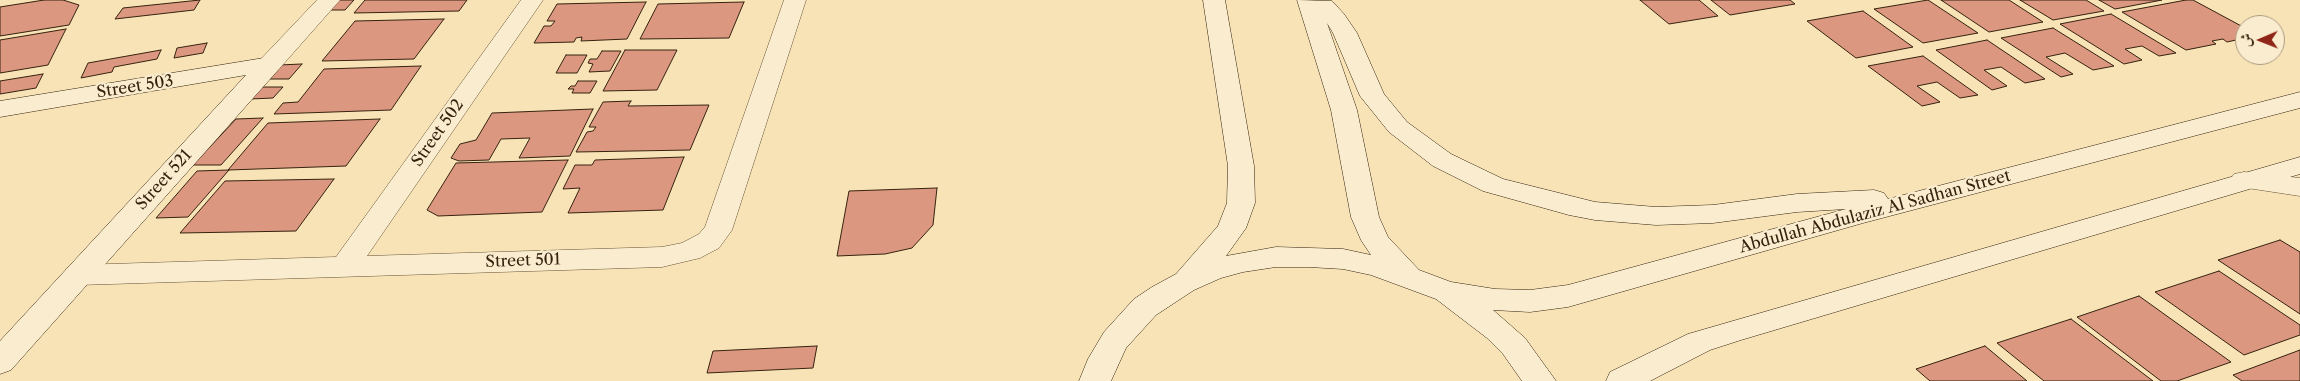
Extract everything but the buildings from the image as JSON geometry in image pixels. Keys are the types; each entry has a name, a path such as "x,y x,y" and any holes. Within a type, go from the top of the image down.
{"street":[{"name":"Street 521","path":"0,362 329,0"},
{"name":"Street 502","path":"345,266 532,0"},
{"name":"Street 501","path":"78,275 662,257 690,251 709,241 718,230 795,0"},
{"path":"1081,381 1100,370 1115,340 1145,307 1183,282 1220,245 1232,228 1241,203 1241,166 1214,0"},
{"path":"1308,0 1344,110 1365,217 1375,240 1388,257 1409,276"},
{"path":"1314,0 1324,6 1340,26 1372,96 1398,127 1442,160 1493,185 1578,208 1656,216 1713,214 1797,203 1872,199 1913,201"},
{"name":"Street 503","path":"0,109 270,64"},
{"name":"Abdullah Abdulaziz Al Sadhan Street","path":"1447,292 1495,300 1530,301 1568,296 1913,201 2300,100"},
{"path":"1622,381 1699,342 2300,165"},
{"path":"2244,180 2300,187"},
{"path":"1183,282 1228,266 1276,257 1343,259 1377,266 1409,276 1447,292 1498,330 1514,346 1540,381"}]}
